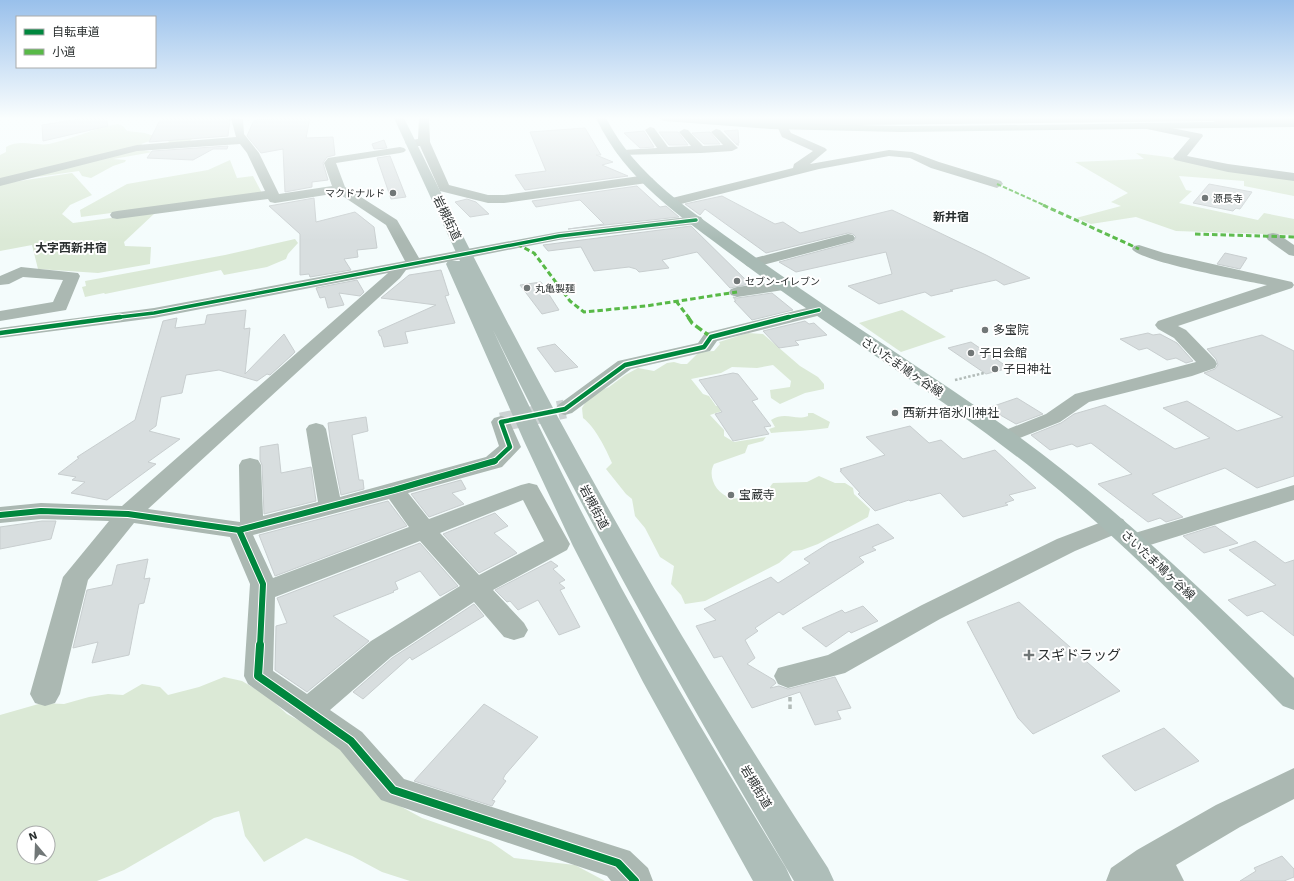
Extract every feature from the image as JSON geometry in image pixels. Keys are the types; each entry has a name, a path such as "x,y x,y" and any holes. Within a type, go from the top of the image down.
{"highway":[{"name":"岩槻街道","path":"417,159 540,452 587,547 659,682 774,881"},
{"name":"岩槻街道","path":"420,159 439,188 458,255 612,541 686,671 815,881"}],"main road":[{"name":"さいたま鳩ヶ谷線","path":"628,159 647,180 673,202 752,263 1005,438 1078,493 1134,542 1294,697"}],"street":[{"path":"0,182 92,159"},
{"path":"257,159 275,199 340,189"},
{"path":"337,159 332,160 330,163 333,175 340,189 392,223 408,264"},
{"path":"792,171 808,159"},
{"path":"673,202 713,193 792,171 856,159"},
{"path":"918,159 997,184"},
{"path":"1184,159 1228,168 1294,177"},
{"path":"439,188 495,200 647,180"},
{"path":"117,215 273,194"},
{"path":"0,333 154,313 560,236 696,220"},
{"path":"1273,237 1294,252"},
{"path":"752,263 848,238"},
{"path":"1139,249 1160,257 1290,286"},
{"path":"45,694 76,577 128,514 408,264"},
{"path":"0,316 60,306 72,276 21,272 3,281"},
{"path":"737,292 784,286"},
{"path":"1005,438 1054,418 1082,398 1112,388 1186,372 1208,364 1180,334 1164,325 1214,309 1247,295 1290,286"},
{"path":"565,409 625,365 704,347 711,337 819,310"},
{"path":"0,515 41,511 128,514 245,528 330,507 494,462 510,447 500,422"},
{"path":"316,429 330,507"},
{"path":"250,465 245,528 263,584 258,676 351,741 393,790 618,863 635,881"},
{"path":"394,490 424,532 514,630"},
{"path":"262,592 424,532 530,490 558,544 476,588 381,649 308,711"},
{"path":"1134,542 1294,492"},
{"path":"788,676 835,665 938,609 1066,545 1115,525"},
{"path":"1146,875 1209,826 1294,783"}],"path":[{"path":"953,381 984,373"}],"green space":[{"path":"0,159 126,160 125,162 113,166 91,178 82,176 79,171 16,180 0,179"},
{"name":"源長寺","path":"1178,159 1228,170 1294,179 1294,196 1244,186 1244,181 1179,176 1186,190 1192,191 1179,203 1258,220 1264,213 1294,219 1294,235 1176,231 1136,217 1091,224 1076,218 1121,206 1111,202 1128,193 1075,162"},
{"path":"230,160 237,178 253,176 262,193 81,217 80,210 127,184 208,170"},
{"path":"72,173 92,195 70,205 62,214 73,223 156,212 124,242 125,246 151,247 150,264 98,273 38,269 32,245 0,251 0,184"},
{"path":"295,239 298,243 288,254 286,259 267,267 224,275 221,270 85,297 82,287 86,286 85,281 225,255"},
{"path":"902,310 946,337 901,352 859,323"},
{"name":"宝蔵寺","path":"748,333 763,334 800,366 818,377 824,384 824,389 805,393 780,404 771,398 770,390 790,387 791,381 773,365 757,368 732,367 721,373 691,379 703,394 709,396 716,406 723,405 725,410 710,415 724,430 724,436 734,442 766,437 763,441 748,445 745,453 714,464 712,469 712,479 717,489 726,496 731,498 739,498 764,492 773,483 807,482 819,476 835,483 845,483 853,488 854,494 870,509 868,517 818,544 802,550 793,551 779,563 705,601 685,604 681,595 671,584 674,566 660,557 645,528 635,516 632,499 626,494 606,469 612,463 596,433 583,418 582,408 587,400 595,393 609,387 625,375 638,368 654,371 667,363 674,362 687,364 699,352 714,351 720,344 719,342"},
{"path":"808,413 813,413 830,422 828,428 771,433 769,429 775,427 771,420 776,417 803,417 808,416"},
{"path":"224,677 242,681 266,695 287,714 324,734 368,774 389,800 422,818 491,842 514,858 575,865 605,881 410,881 382,872 352,856 306,838 264,862 245,836 239,811 214,818 124,870 97,881 0,881 0,715 42,703 64,704 89,697 108,694 123,695 142,684 160,687 168,695 199,687"}],"building":[{"path":"283,159 326,159 323,163 328,180 312,182 312,187 285,192"},
{"path":"377,159 391,159 406,197 391,199"},
{"path":"541,159 606,159 613,162 602,165 628,176 525,190 515,175 546,171"},
{"path":"1209,184 1252,192 1240,209 1236,208 1233,211 1193,203"},
{"path":"637,186 660,207 666,206 679,217 568,229 604,224 580,200 536,207 532,201"},
{"path":"722,196 775,224 783,222 800,233 892,210 1030,278 1004,285 996,280 950,290 953,291 931,296 925,292 879,304 848,286 892,274 886,252 796,272 779,262 853,242 856,237 853,234 848,233 766,253 705,209 700,215 685,204"},
{"path":"314,198 316,222 355,212 374,227 377,248 357,250 358,257 344,259 351,270 310,277 309,274 300,275 300,234 269,206"},
{"path":"467,199 476,202 489,214 470,217 455,202"},
{"path":"691,226 750,284 730,288 697,252 662,260 669,268 639,272 636,269 629,267 594,271 581,247 548,251 543,245"},
{"path":"1225,253 1247,258 1240,269 1217,264"},
{"path":"441,270 449,295 445,296 455,323 405,332 408,343 384,347 378,331 436,305 381,298 409,275"},
{"path":"357,280 364,292 360,296 339,293 344,305 328,308 325,297 320,298 316,288"},
{"path":"541,282 559,310 542,314 520,285"},
{"path":"772,293 793,310 752,320 734,301 736,301 733,297 737,298"},
{"path":"246,310 244,329 250,328 245,374 284,334 295,352 270,375 267,374 257,381 219,370 186,375 182,393 161,397 156,426 149,431 180,439 148,462 156,464 107,500 71,493 85,482 72,480 76,477 58,474 79,458 77,457 135,420 163,321 177,318 175,328 205,324 207,315"},
{"path":"805,321 809,324 814,323 827,335 795,341 799,345 779,348 763,331"},
{"path":"1148,333 1153,335 1160,334 1177,343 1193,361 1186,363 1176,358 1167,360 1147,348 1139,350 1120,339"},
{"path":"1262,335 1294,351 1294,476 1257,488 1225,468 1152,494 1183,517 1166,522 1160,518 1148,522 1098,484 1132,474 1091,443 1077,447 1072,444 1050,450 1031,435 1061,423 1074,414 1105,405 1175,449 1210,438 1163,408 1187,401 1237,431 1283,417 1204,373 1215,369 1218,365 1216,359 1207,349"},
{"path":"971,342 1009,368 986,374 948,348"},
{"path":"555,344 578,367 555,372 537,348"},
{"path":"733,373 738,374 758,399 752,401 771,426 764,427 769,434 733,441 715,414 722,412 699,380"},
{"path":"1017,398 1043,414 1016,424 988,408"},
{"path":"366,417 368,431 352,435 359,480 363,480 364,489 341,495 328,423"},
{"path":"910,426 929,443 941,440 963,459 995,450 1036,488 1009,495 1014,500 1005,503 1008,505 963,517 940,493 909,500 875,511 858,494 860,493 840,471 842,470 840,469 885,455 866,437"},
{"path":"278,444 281,473 311,467 316,501 264,514 260,447"},
{"path":"461,480 466,489 452,493 464,504 429,517 411,494"},
{"path":"388,501 407,526 275,576 259,535"},
{"path":"495,513 508,526 494,533 517,553 479,573 443,534"},
{"path":"42,521 56,521 51,539 0,549 0,527"},
{"path":"878,524 894,538 872,547 876,550 859,557 864,562 783,615 779,612 755,628 758,631 745,640 755,658 747,664 774,680 776,683 770,688 779,686 788,689 835,677 851,708 837,711 841,719 815,725 800,692 752,708 722,656 714,658 696,626 716,620 704,609 771,577 778,583 810,563 804,559 829,543"},
{"path":"1215,526 1238,543 1204,553 1183,536"},
{"path":"1255,541 1285,563 1294,560 1294,636 1262,611 1247,616 1228,600 1276,585 1229,550"},
{"path":"420,543 458,586 440,596 420,571 395,582 398,589 393,591 394,592 333,616 369,641 307,692 275,670 276,626 287,623 277,598"},
{"path":"148,559 144,579 150,578 144,603 139,604 129,655 92,663 98,642 73,648 87,590 112,585 117,565"},
{"path":"551,561 558,566 553,569 565,580 559,583 565,588 560,590 580,627 559,635 538,600 518,610 510,601 507,602 495,590"},
{"path":"1019,602 1120,691 1033,734 1018,718 967,622"},
{"path":"474,604 484,616 412,660 410,657 363,699 353,692 392,658"},
{"path":"863,606 878,621 851,633 849,631 826,647 802,628 842,610 845,613"},
{"path":"484,704 538,737 505,775 503,779 506,781 492,800 495,801 492,806 414,781"},
{"path":"1164,728 1199,761 1135,791 1102,756"},
{"path":"1282,856 1294,869 1294,877 1284,881 1240,881 1256,871 1254,868"}],"tunnel":[{"path":"501,422 565,409"}],"marked path":[{"path":"997,184 1139,249"},
{"path":"1195,234 1294,237"},
{"path":"517,244 534,253 570,301 584,312 646,306 737,292"},
{"path":"676,301 692,323 711,337"}],"cycle path":[{"path":"0,333 154,313 559,236 696,220"},
{"path":"239,530 394,490 494,462 510,447 501,422 565,409 625,365 704,347 711,337 819,310"},
{"path":"0,515 41,511 128,514 239,530 263,584 258,676 351,741 393,790 618,863 635,881"}],"place":[{"name":"マクドナルド","path":"393,193"},
{"name":"源長寺","path":"1205,198"},
{"name":"セブン-イレブン","path":"737,281"},
{"name":"丸亀製麺","path":"527,288"},
{"name":"多宝院","path":"985,330"},
{"name":"子日会館","path":"971,353"},
{"name":"子日神社","path":"995,369"},
{"name":"西新井宿氷川神社","path":"895,413"},
{"name":"宝蔵寺","path":"731,495"},
{"name":"スギドラッグ","path":"1029,655"}],"district":[{"name":"新井宿","path":"951,217"},
{"name":"大字西新井宿","path":"71,248"}]}
